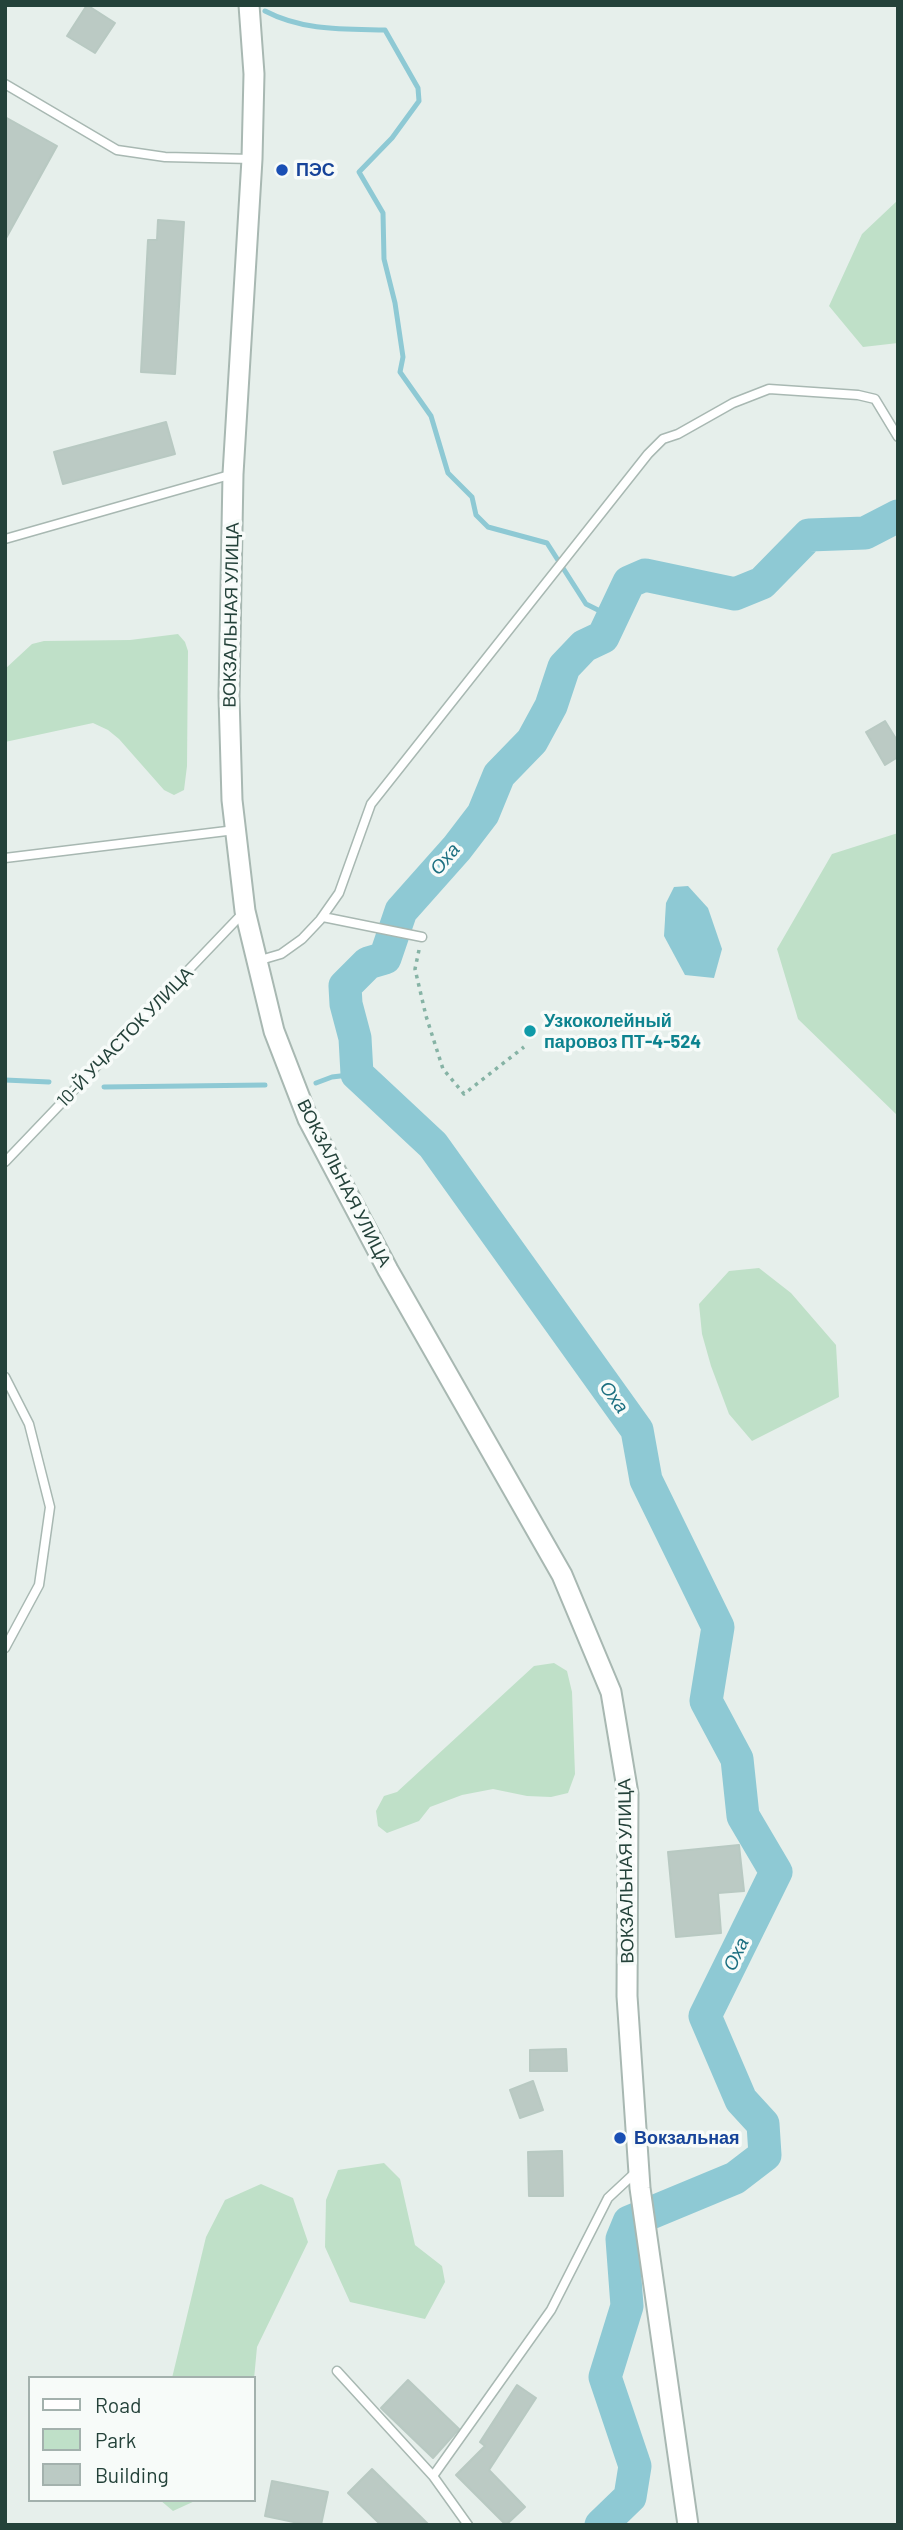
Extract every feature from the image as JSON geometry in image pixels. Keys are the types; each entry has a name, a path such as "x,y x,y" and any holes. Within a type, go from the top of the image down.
{"street":[{"name":"ВОКЗАЛЬНАЯ УЛИЦА","path":"249,5 254,74 252,159 233,474 229,696 232,800 245,911 274,1031 308,1119 387,1270 562,1575 611,1692 628,1794 627,1996 640,2178 688,2525"}],"lane":[{"path":"5,84 117,150 165,157 252,159"},
{"path":"257,961 281,954 302,939 323,917 339,893 371,804 640,464 663,439 678,434 733,403 769,389 859,395 874,400 898,437"},
{"path":"5,540 233,474"},
{"path":"5,858 235,830"},
{"name":"10-Й УЧАСТОК УЛИЦА","path":"5,1162 245,911"},
{"path":"323,917 422,937"},
{"path":"5,1377 29,1423 50,1507 39,1585 5,1648"},
{"path":"433,2476 551,2310 608,2198 640,2178"},
{"path":"337,2371 433,2476 468,2525"}],"path":[{"path":"422,937 415,969 426,1016 443,1069 464,1094 524,1047"}],"green space":[{"path":"898,200 898,343 863,347 829,306 862,234"},
{"path":"178,634 188,651 187,766 184,790 174,795 164,790 119,739 93,723 5,742 5,669 32,644 44,641 130,640"},
{"path":"898,833 898,1116 798,1019 777,949 832,854"},
{"path":"759,1268 791,1293 836,1345 839,1397 752,1441 729,1414 702,1334 699,1304 729,1271"},
{"path":"554,1663 567,1671 572,1692 575,1774 568,1793 551,1797 527,1796 493,1789 462,1795 430,1807 419,1821 387,1833 378,1826 376,1811 384,1796 397,1792 534,1666"},
{"path":"384,2163 400,2179 415,2245 442,2266 445,2282 425,2319 350,2302 325,2247 326,2200 338,2170"},
{"path":"261,2184 293,2198 308,2242 257,2347 254,2376 172,2376 206,2237 225,2200"},
{"path":"162,2502 193,2502 173,2511"}],"water":[{"path":"688,886 708,908 722,949 714,978 685,975 664,936 666,903 674,887"}],"building":[{"path":"87,5 115,23 95,53 67,36"},
{"path":"5,117 57,146 5,240"},
{"path":"158,220 184,222 175,374 141,372 148,240 157,240"},
{"path":"166,422 175,454 63,484 54,452"},
{"path":"885,721 898,742 898,757 885,765 866,732"},
{"path":"739,1845 744,1891 718,1893 721,1933 676,1937 668,1852"},
{"path":"566,2049 567,2071 530,2071 530,2050"},
{"path":"533,2081 543,2110 520,2118 510,2090"},
{"path":"562,2151 563,2196 529,2196 528,2152"},
{"path":"408,2380 459,2429 433,2458 381,2408"},
{"path":"517,2385 536,2398 489,2470 525,2507 506,2525 456,2475 485,2446 480,2442"},
{"path":"372,2469 429,2525 381,2525 348,2493"},
{"path":"272,2481 328,2492 321,2525 265,2516"}],"waterway":[{"path":"265,11 279,18 309,26 385,30 418,88 419,101 392,138 359,172 383,213 384,259 395,303 403,357 400,372 431,416 448,473 472,497 476,515 488,527 547,543 586,604 612,617"},
{"name":"Оха","path":"601,2525 630,2497 635,2466 605,2377 627,2306 622,2239 629,2222 735,2178 765,2155 763,2124 741,2100 705,2016 776,1872 743,1816 737,1759 706,1701 718,1627 646,1480 637,1430 433,1145 357,1074 355,1038 346,1004 345,986 368,963 385,958 401,911 483,814 499,775 532,741 551,706 564,667 584,646 603,637 629,582 645,575 735,594 762,583 809,535 865,533 898,516"},
{"path":"316,1083 332,1077 357,1074"},
{"path":"5,1080 49,1082"},
{"path":"104,1087 265,1085"}],"place":[{"name":"ПЭС","path":"282,170"},
{"name":"Узкоколейный паровоз ПТ-4-524","path":"530,1031"},
{"name":"Вокзальная","path":"620,2138"}]}
